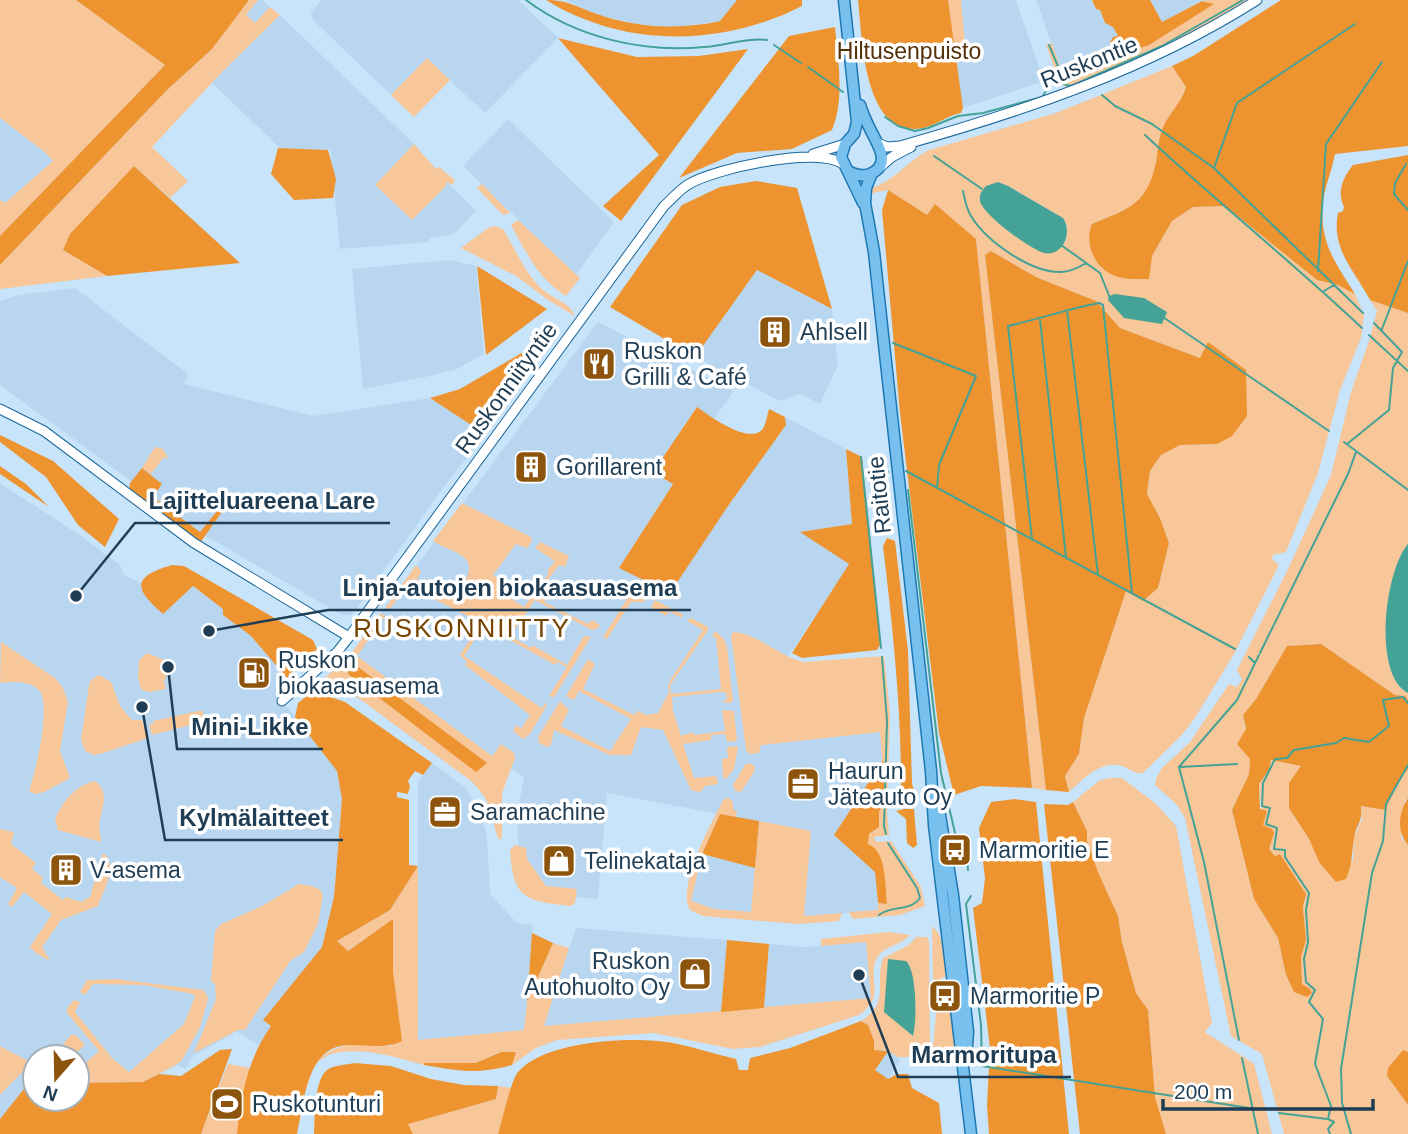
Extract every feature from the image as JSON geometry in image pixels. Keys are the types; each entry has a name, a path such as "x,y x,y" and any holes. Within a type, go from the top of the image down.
{"main road":[{"path":"844,0 854,89 858,122 841,157 845,167 860,176 875,171 883,157 854,89"},
{"path":"847,141 863,134 877,142"},
{"name":"Raitotie","path":"845,167 856,184 867,214"},
{"name":"Raitotie","path":"875,171 866,188 867,214 883,326 931,771 943,826 968,1032 965,1086 971,1134"}],"street":[{"name":"Ruskontie","path":"877,142 887,147 927,139 971,127 1080,89 1170,50 1257,0"},
{"name":"Ruskontie","path":"875,171 892,157 927,139"},
{"name":"Ruskonniityntie","path":"798,159 847,141"},
{"name":"Ruskonniityntie","path":"282,701 324,664 349,637 664,206 687,185 717,172 754,163 830,158 845,167"},
{"path":"0,409 44,431 194,543 349,637"}],"shaded area":[{"path":"0,0 76,0 165,65 0,236 0,200 5,203 53,161 0,118"},
{"path":"249,0 258,0 246,15 255,23 270,7 280,15 152,147 188,181 170,198 134,166 63,250 107,276 0,289 0,265 166,91 212,49"},
{"path":"258,0 270,7 255,24 246,15"},
{"path":"322,0 518,0 558,38 485,113 427,59 391,95 312,19 311,12"},
{"path":"565,0 737,0 720,21 675,27 638,24 598,15"},
{"path":"948,0 961,0 965,44 954,49"},
{"path":"961,0 1016,0 1041,73 1041,82 963,108 954,49 965,44"},
{"path":"1036,0 1092,0 1096,9 1100,9 1105,23 1113,27 1118,36 1110,42 1110,46 1060,67"},
{"path":"1150,0 1203,0 1162,22"},
{"path":"1203,0 1249,0 1164,48 1069,89 1060,83 1046,45 1052,43 1060,67 1110,46 1111,53 1161,37 1212,4"},
{"path":"280,15 414,144 375,185 412,220 447,182 476,211 454,234 430,238 429,242 340,249 330,148 280,148 212,83"},
{"path":"427,58 450,80 414,117 391,95"},
{"path":"1172,66 1186,87 1146,194 1133,206 1092,224 1152,256 1172,221 1193,207 1225,206 1317,280 1338,285 1355,294 1364,315 1361,338 1340,390 1318,473 1286,552 1273,555 1272,559 1279,565 1234,654 1195,718 1182,735 1143,773 1122,766 1107,766 1087,776 1069,792 1065,776 1079,754 1084,718 1126,590 1143,601 1158,588 1169,543 1147,494 1150,471 1161,455 1180,445 1217,444 1209,342 1200,358 1120,328 1096,301 1036,277 991,251 985,255 1046,790 1032,788 976,239 935,205 927,216 888,190 868,194 868,189 885,182 929,150 1056,113","holes":["998,182 1063,218 1067,226 1066,241 1042,252 987,212"]},
{"path":"0,118 53,161 5,204 0,200"},
{"path":"508,119 614,222 576,275 463,166"},
{"path":"414,144 436,169 439,167 455,180 452,185 447,182 412,220 375,185"},
{"path":"998,182 1063,218 1067,230 1061,247 1051,253 1037,250 1008,231 989,214 980,201 980,194 986,186"},
{"path":"482,184 510,213 503,215 477,188"},
{"path":"518,220 580,278 566,296 548,282 528,255 511,225"},
{"path":"495,226 503,229 536,283 570,308 575,316 516,276 461,248 488,228"},
{"path":"450,260 476,266 484,354 457,369 363,389 352,269"},
{"path":"757,270 832,309 838,365 820,404 800,394 780,401 695,357"},
{"path":"75,288 188,374 184,384 313,416 430,398 485,434 355,611 350,615 342,615 206,536 0,385 0,301 18,295"},
{"path":"1115,294 1144,298 1167,312 1162,324 1124,318 1108,300 1109,296"},
{"path":"1370,300 1408,313 1408,544 1394,575 1386,622 1386,645 1390,666 1397,683 1408,693 1408,700 1405,696 1395,695 1321,644 1287,646 1256,699 1243,715 1250,759 1249,774 1232,810 1254,899 1278,938 1286,975 1294,992 1310,989 1302,984 1301,957 1306,940 1303,908 1306,900 1280,854 1275,856 1269,849 1272,829 1263,825 1259,784 1269,770 1271,760 1301,766 1289,808 1309,839 1319,862 1353,861 1354,837 1362,819 1361,806 1385,810 1408,769 1408,798 1405,800 1401,838 1408,845 1408,1052 1403,1051 1387,1076 1408,1105 1408,1134 1284,1134 1262,1054 1231,1036 1185,818 1177,805 1155,785 1162,768 1190,742 1229,684 1237,687 1242,679 1237,670 1289,567 1331,475 1351,392 1377,311"},
{"path":"598,322 734,391 714,419 696,408 653,472 673,483 619,568 728,506 786,425 785,417 846,449 852,524 801,532 850,564 787,658 750,746 880,732 883,760 834,835 875,872 878,910 804,917 810,831 607,793 598,899 550,895 519,864 517,816 524,777 510,768 515,758 492,757 356,656 384,616 381,613"},
{"path":"155,447 163,449 169,459 164,457 151,474 142,468"},
{"path":"0,483 81,536 120,565 124,575 143,584 169,607 192,586 223,609 223,615 251,636 287,678 276,693 337,771 342,799 334,897 322,947 263,1020 271,1026 258,1045 237,1031 192,1057 186,1069 176,1065 143,1082 91,1083 91,1043 21,1043 21,1105 0,1118"},
{"path":"462,503 531,537 532,541 527,548 516,544 493,575 507,585 510,582 520,583 510,598 524,607 549,573 547,571 555,561 535,548 540,542 569,556 565,567 559,565 544,585 551,589 544,602 588,624 592,620 600,625 592,630 535,600 510,636 567,665 584,636 591,637 554,697 549,696 567,667 557,662 555,665 483,625 482,628 489,631 487,633 481,629 464,656 540,707 545,703 547,705 530,734 523,739 513,731 516,725 521,729 530,715 465,665 467,662 460,655 481,623 406,587 389,610 386,607 416,565 421,571 417,579 429,587 444,590 463,585 468,575 467,561 463,556 433,541"},
{"path":"1408,544 1408,693 1397,682 1390,666 1386,622 1393,576"},
{"path":"634,594 642,594 646,598 644,602 631,602 607,639 603,637 627,599"},
{"path":"655,600 682,614 682,618 669,611 666,616 651,607"},
{"path":"381,613 385,616 357,656 492,756 501,744 514,753 515,758 502,793 502,837 499,840 488,803 471,781 357,697 327,686 321,681 347,659","holes":["351,662 486,763 348,674"]},
{"path":"691,618 708,627 708,630 670,685 671,694 721,689 716,638 712,636 715,631 724,639 727,647 733,701 722,702 727,699 726,693 721,692 672,697 673,711 681,736 693,732 694,735 725,731 722,710 734,711 737,741 727,742 725,734 711,735 711,740 683,744 694,778 716,776 718,784 705,786 700,792 691,790 663,730 641,727 631,755 610,755 554,730 551,745 548,747 539,743 538,737 560,701 569,710 561,726 610,751 631,719 579,691 574,700 566,696 588,659 595,664 583,689 634,715 638,711 646,715 658,713 669,692 668,684 703,630 687,621"},
{"path":"734,632 752,637 804,662 884,656 890,713 887,812 889,835 874,837 876,842 891,841 921,887 925,906 900,915 853,919 849,912 878,910 878,903 887,904 868,845 869,834 879,827 879,812 885,798 880,732 761,745 759,753 750,754 746,750 731,635"},
{"path":"1,642 55,678 63,688 68,702 60,751 70,778 44,792 35,794 29,791 41,738 44,708 42,696 38,689 29,684 0,683"},
{"path":"147,653 164,660 160,668 168,672 164,682 166,689 149,692 141,689 138,677 139,660"},
{"path":"99,675 111,682 120,706 132,720 142,720 148,738 94,755 85,751 81,740 89,685 91,680"},
{"path":"202,711 205,717 202,722 152,735 149,724 154,724 153,721"},
{"path":"738,746 734,769 726,779 723,777 722,759 728,758 727,747"},
{"path":"432,763 465,787 479,810 487,836 490,894 517,923 533,925 524,1030 418,1040 418,782"},
{"path":"749,763 755,766 754,772 741,792 735,791 733,785"},
{"path":"1122,778 1155,803 1176,826 1212,1023 1205,1032 1254,1064 1272,1134 1166,1134 1155,1097 1148,1010 1136,993 1118,916 1098,872 1087,841 1087,831 1073,802 1100,780"},
{"path":"95,781 104,794 99,825 101,842 58,830 55,819 66,800 82,786"},
{"path":"729,798 733,802 733,810 737,811 736,817 720,814 702,854 691,901 714,909 751,912 759,821 811,831 804,916 842,913 839,921 798,924 703,916 690,910 687,900 691,871 712,822 724,799"},
{"path":"0,829 14,832 11,844 36,863 32,869 43,878 41,883 63,900 66,897 81,902 90,897 103,853 108,858 110,871 98,906 61,920 42,947 50,961 30,947 52,914 24,892 12,907 8,904 17,888 0,877"},
{"path":"515,845 526,848 527,859 546,886 577,889 575,903 571,906 542,902 524,894 514,879 510,850"},
{"path":"702,854 755,868 751,912 714,909 690,901"},
{"path":"418,866 418,1040 524,1030 527,1002 553,943 569,948 544,1026 871,998 866,942 821,946 821,939 889,932 910,935 878,956 872,1000 868,1008 859,1015 760,1047 733,1049 654,1033 557,1040 536,1048 512,1065 516,1052 500,1052 476,1063 424,1065 380,1054 346,1051 330,1055 315,1064 332,1050 341,1047 360,1044 392,1046 393,920 347,951 337,941 390,910"},
{"path":"299,884 312,886 323,895 318,924 304,952 291,960 245,1030 238,1030 194,1053 216,999 215,984 211,981 215,931 221,924 262,906"},
{"path":"932,926 943,943 945,957 945,977 941,978 942,983 936,984 933,981"},
{"path":"576,928 727,940 721,1012 543,1026"},
{"path":"916,937 927,937 929,941 930,1057 898,1057 886,1050 874,1050 868,1025 861,1021 876,1007 879,1000 883,958 909,945"},
{"path":"866,942 871,998 764,1008 769,944 804,947"},
{"path":"888,959 906,961 910,966 915,997 913,1036 884,1012"},
{"path":"116,979 203,990 208,999 200,1027 182,1060 143,1082 91,1083 91,1058 99,1051 67,1013 67,1008 74,1000 80,1002 75,1012 112,1058 129,1072 184,1024 195,997 193,994 144,985 93,984 85,995 80,992 87,980"},
{"path":"942,987 943,1000 948,1001 951,1014 955,1046 952,1057 936,1058 933,1046 936,1015 934,991"},
{"path":"71,1035 76,1035 83,1043 64,1043"},
{"path":"0,1046 21,1057 21,1073 0,1095"},
{"path":"888,1051 900,1061 888,1079 874,1070"},
{"name":"Ruskotunturi","path":"228,1064 250,1068 237,1134 201,1134"},
{"path":"498,1086 512,1088 498,1134 413,1134 407,1124 496,1099"}],"green space":[{"path":"76,0 249,0 212,49 166,91 0,265 0,236 165,65"},
{"path":"546,0 567,3 612,19 658,26 689,26 720,21 737,0 802,0 802,6 739,29 706,35 673,36 640,34 607,27 576,16"},
{"name":"Hiltusenpuisto","path":"858,0 948,0 963,108 961,113 915,129 898,125 885,114 875,98 868,78"},
{"path":"1092,0 1150,0 1162,22 1202,1 1214,4 1149,45 1116,56 1111,53 1110,42 1113,37 1118,36 1113,27 1105,23"},
{"path":"1281,0 1408,0 1408,146 1335,154 1324,196 1322,216 1326,240 1355,294 1338,285 1317,280 1225,206 1193,207 1172,221 1152,256 1149,279 1123,278 1108,272 1096,261 1090,247 1092,224 1134,204 1147,188 1156,163 1162,130 1186,87 1172,66 1193,56"},
{"path":"835,27 839,93 832,130 792,149 737,153 679,178 789,36"},
{"path":"558,38 637,57 699,56 748,49 621,221 603,206 659,155"},
{"path":"278,148 328,150 336,179 333,198 294,200 271,174"},
{"path":"1408,155 1408,313 1370,300 1345,259 1337,226 1338,213 1343,211 1344,207 1342,186 1353,165"},
{"path":"134,166 240,263 107,276 63,250 70,234"},
{"path":"756,181 797,188 832,309 757,270 695,357 610,307 682,205 720,187"},
{"path":"888,190 927,215 935,204 976,239 1032,788 981,786 954,795 939,733 900,413 882,210"},
{"path":"991,251 1036,277 1096,301 1120,328 1200,358 1208,342 1246,370 1247,416 1232,436 1217,444 1180,445 1161,455 1150,471 1147,494 1169,543 1158,588 1143,601 1126,591 1084,718 1079,754 1065,776 1069,792 1046,790 985,255"},
{"path":"477,266 547,309 486,355"},
{"path":"554,334 485,434 430,398 460,389"},
{"path":"697,407 729,427 747,434 762,430 769,409 785,417 786,425 670,593 619,568 673,484 653,472"},
{"path":"0,435 53,461 119,519 105,547 78,525 46,477 0,442"},
{"path":"846,449 862,457 881,643 877,650 802,658 792,653 849,564 800,532 852,524"},
{"path":"0,466 26,484 49,507 0,474"},
{"path":"142,468 162,484 153,497 200,532 226,500 229,502 200,543 129,489 130,483"},
{"path":"887,538 895,541 908,651 912,783 916,801 901,799 898,704 883,546"},
{"path":"172,565 184,566 313,640 317,649 287,678 251,636 223,615 223,609 193,586 163,614 146,597 141,585 149,574"},
{"path":"1321,644 1395,695 1405,696 1408,700 1408,769 1385,810 1361,806 1351,864 1346,879 1336,882 1319,862 1309,839 1289,808 1289,783 1301,766 1271,760 1269,770 1259,784 1260,809 1267,811 1263,825 1274,833 1269,849 1275,856 1280,854 1306,894 1303,908 1306,940 1301,957 1302,984 1312,993 1307,997 1294,992 1286,975 1278,938 1254,899 1232,810 1249,774 1250,759 1237,744 1246,729 1243,715 1256,699 1287,646"},
{"path":"350,661 487,763 476,772 348,674"},
{"path":"313,691 345,702 432,763 423,775 415,771 408,781 408,794 397,792 397,797 409,800 409,865 418,866 390,910 337,941 348,951 393,919 393,972 402,1041 384,1046 337,1047 325,1053 310,1076 297,1134 237,1134 251,1064 271,1026 263,1020 322,947 334,897 342,799 337,771 295,717 298,703"},
{"path":"883,760 885,799 879,812 879,827 869,834 868,844 879,854 882,861 887,904 878,903 875,872 834,835"},
{"path":"1408,798 1408,845 1404,840 1400,822"},
{"path":"1015,799 1036,802 1069,1134 989,1134 987,1105 990,1048 973,908 982,903 985,878 979,828 991,802"},
{"path":"1073,802 1087,831 1087,841 1098,872 1118,916 1136,993 1148,1010 1155,1097 1166,1134 1080,1134 1044,804 1068,805"},
{"path":"914,809 917,845 913,848 907,843 906,819 896,811"},
{"path":"720,814 759,821 755,868 702,854"},
{"path":"532,933 553,943 527,1002"},
{"path":"727,940 769,944 764,1008 721,1012"},
{"path":"861,1021 868,1025 874,1041 874,1050 888,1051 875,1070 888,1079 897,1074 908,1074 912,1088 939,1103 942,1134 498,1134 515,1076 531,1061 548,1053 591,1043 656,1041 736,1059 739,1070 748,1070 750,1058 790,1048"},
{"path":"232,1049 201,1134 0,1134 0,1119 21,1093 21,1113 91,1113 91,1083 143,1082 159,1074 181,1076 220,1050"},
{"path":"1403,1050 1408,1052 1408,1105 1387,1076 1388,1068"},
{"path":"501,1052 516,1052 512,1065 468,1071 424,1065 476,1063"},
{"path":"354,1063 391,1066 431,1079 464,1085 498,1086 496,1099 408,1124 413,1134 314,1134 316,1100 323,1075 333,1067"}],"waterway":[{"path":"526,0 566,24 610,40 633,45 681,48 767,40"},
{"path":"1063,84 1071,86 1162,46 1243,0"},
{"path":"1214,168 1237,103 1355,24"},
{"path":"774,45 801,63"},
{"path":"1049,45 1065,83"},
{"path":"1318,271 1326,144 1382,62"},
{"path":"808,67 843,92"},
{"path":"885,117 898,126 915,131 958,116 983,113 1042,97 1046,91"},
{"path":"1102,95 1115,106 1152,124 1214,168 1363,313"},
{"path":"1145,135 1362,328"},
{"path":"934,156 982,189"},
{"path":"1406,164 1395,183 1394,194 1408,210"},
{"path":"963,191 968,210 978,226 1010,254 1049,271 1068,271 1086,263"},
{"path":"1061,245 1100,273 1110,298"},
{"path":"1382,329 1408,261"},
{"path":"1324,291 1334,285"},
{"path":"1032,539 1008,326 1099,303 1103,305 1132,593"},
{"path":"1067,310 1098,575"},
{"path":"1163,317 1329,431"},
{"path":"1040,320 1066,557"},
{"path":"1347,444 1389,410 1393,368 1402,352 1374,323"},
{"path":"1369,335 1408,371"},
{"path":"893,343 976,376 939,465 937,488"},
{"path":"1344,442 1408,490"},
{"path":"1260,653 1348,474 1356,452"},
{"path":"861,457 881,648"},
{"path":"871,463 888,472"},
{"path":"906,471 1235,649"},
{"path":"908,490 941,773 956,837 966,849 968,870"},
{"path":"1239,1040 1204,862 1179,767 1237,700 1259,655"},
{"path":"882,657 887,721 886,834"},
{"path":"1249,657 1255,663"},
{"path":"1330,1134 1328,1129 1334,1122 1328,1119 1331,1106 1315,1064 1323,1019 1309,1002 1315,990 1306,982 1304,959 1308,942 1306,910 1309,893 1285,857 1285,850 1274,849 1277,828 1266,824 1270,808 1262,806 1263,783 1275,759 1287,758 1294,750 1336,743 1344,738 1369,742 1389,726 1383,700 1403,697 1408,703"},
{"path":"1180,767 1237,764"},
{"path":"1351,1134 1342,1103 1341,1069 1372,873 1383,841 1386,804 1408,765"},
{"path":"879,915 911,905 920,898 917,888 888,843"},
{"path":"971,896 966,904 981,1025 982,1066 1255,1109"},
{"path":"1242,1058 1258,1134"},
{"path":"1279,1113 1327,1119"}],"place":[{"name":"Ahlsell","path":"775,332"},
{"name":"Ruskon Grilli & Café","path":"599,364"},
{"name":"Gorillarent","path":"531,467"},
{"name":"Lajitteluareena Lare","path":"76,596"},
{"name":"Linja-autojen biokaasuasema","path":"209,631"},
{"name":"Mini-Likke","path":"168,667"},
{"name":"Ruskon biokaasuasema","path":"254,673"},
{"name":"Kylmälaitteet","path":"142,707"},
{"name":"Haurun Jäteauto Oy","path":"803,784"},
{"name":"Saramachine","path":"445,812"},
{"name":"Marmoritie E","path":"955,850"},
{"name":"Telinekataja","path":"559,861"},
{"name":"V-asema","path":"66,870"},
{"name":"Ruskon Autohuolto Oy","path":"695,974"},
{"name":"Marmoritupa","path":"859,975"},
{"name":"Marmoritie P","path":"945,996"},
{"name":"Ruskotunturi","path":"227,1104"}],"district":[{"name":"RUSKONNIITTY","path":"462,628"}]}
